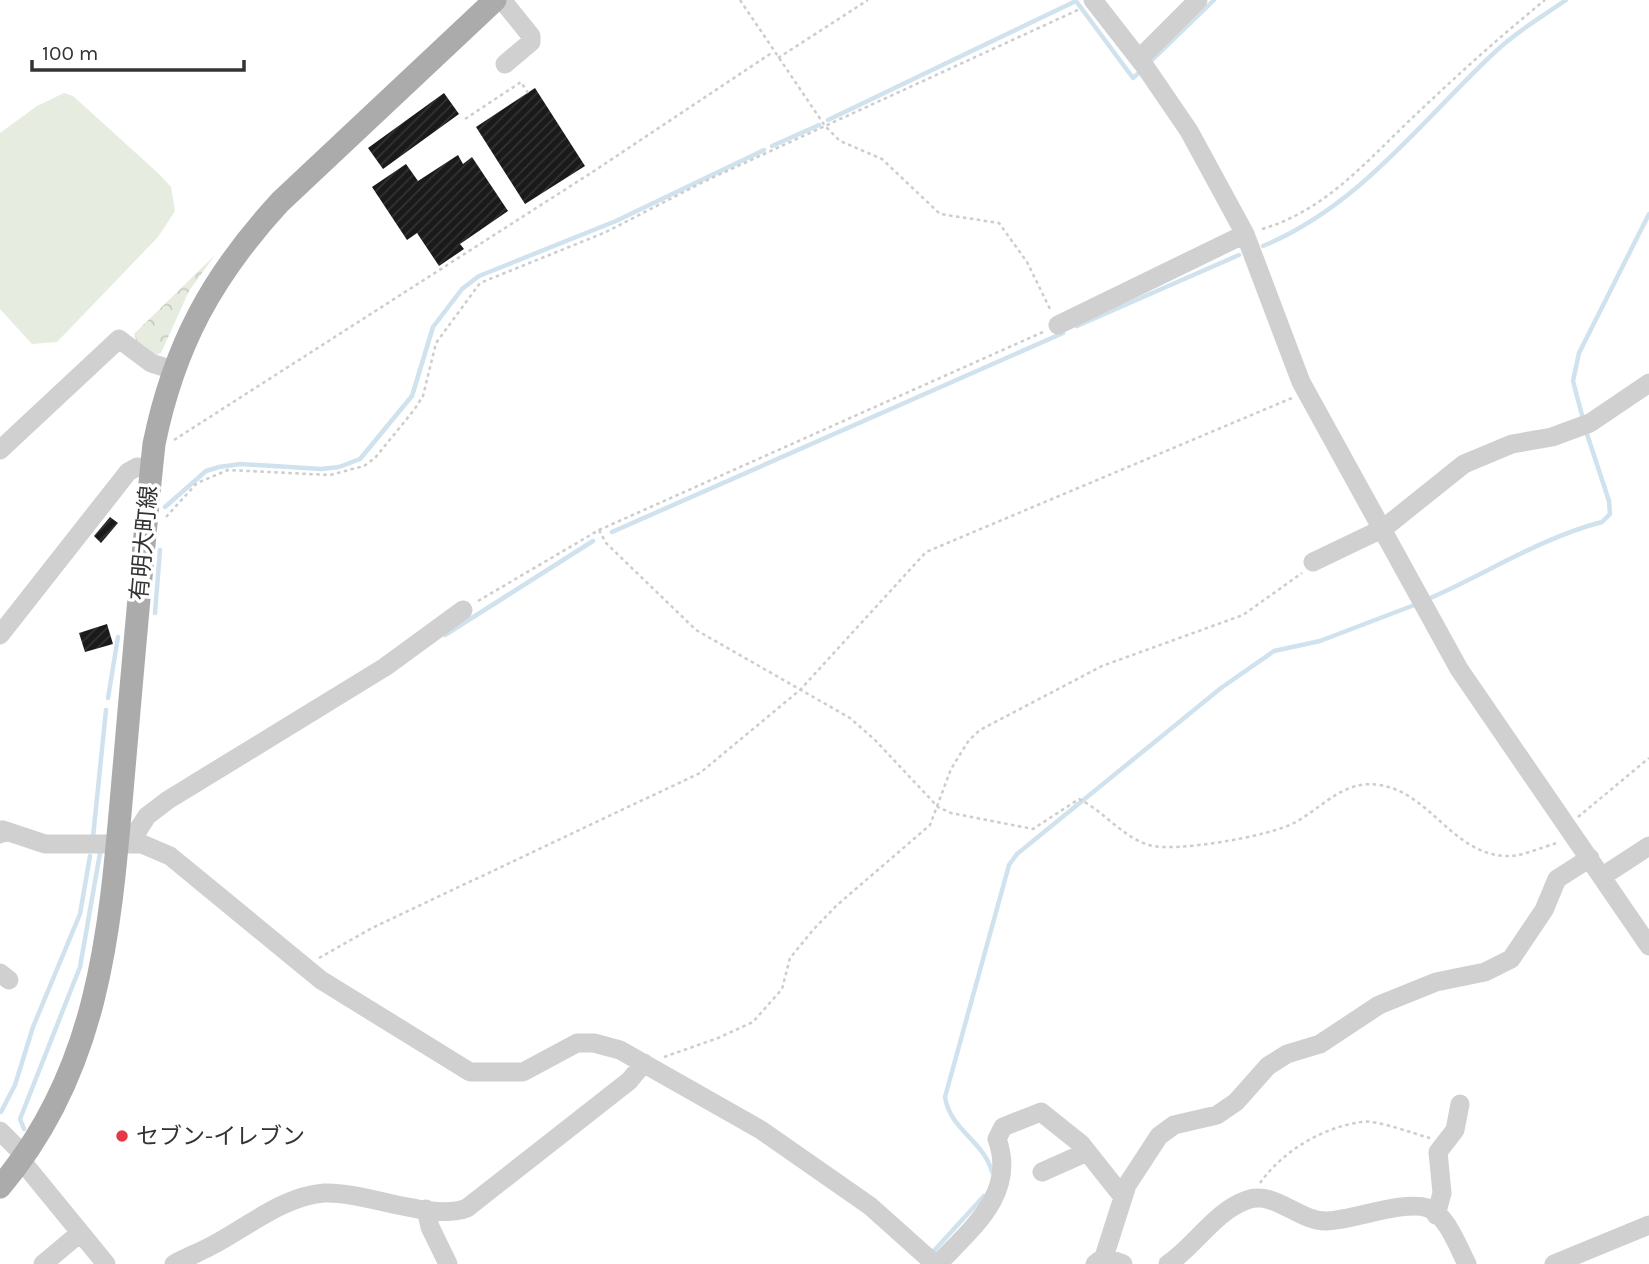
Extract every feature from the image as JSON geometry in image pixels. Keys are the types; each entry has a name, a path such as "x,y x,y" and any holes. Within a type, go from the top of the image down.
{"main road":[{"name":"有明大町線","path":"0,1187 22,1158 58,1100 85,1036 106,948 123,844 151,468 158,426 173,370 207,297 253,231 280,202 495,0"}],"street":[{"path":"502,0 531,36 531,42 505,64"},
{"path":"1139,59 1198,0"},
{"path":"1094,1 1139,59 1189,131 1245,234 1307,392 1459,669 1649,946"},
{"path":"1058,325 1245,234"},
{"path":"0,450 119,339 151,363 173,370"},
{"path":"1312,562 1384,528 1464,464 1512,444 1552,437 1590,423 1649,383"},
{"path":"0,635 128,472 136,467 151,468"},
{"path":"123,844 147,816 168,800 385,667 463,610"},
{"path":"0,834 3,830 45,844 151,845 170,856 304,967 470,1072 523,1072 577,1043 594,1043 620,1050 761,1130 870,1206 936,1264 999,1193 1003,1154 997,1139 1003,1127 1041,1112 1054,1119 1087,1152 1123,1197"},
{"path":"1603,876 1649,846"},
{"path":"1123,1264 1099,1260 1127,1185 1159,1136 1174,1125 1217,1115 1236,1102 1268,1066 1287,1054 1320,1044 1379,1005 1436,982 1485,972 1511,959 1544,910 1557,879 1590,858"},
{"path":"174,1264 257,1219 309,1196 338,1194 454,1211 474,1203 629,1081 644,1063"},
{"path":"1436,1215 1442,1193 1438,1152 1443,1142 1455,1130 1460,1104"},
{"path":"0,1131 106,1264"},
{"path":"1042,1172 1087,1152"},
{"path":"1168,1264 1230,1209 1248,1199 1269,1199 1312,1219 1327,1221 1409,1207 1429,1208 1445,1223 1467,1264"},
{"path":"426,1209 430,1227 448,1264"},
{"path":"1554,1264 1582,1259 1649,1225"},
{"path":"43,1264 80,1233"}],"path":[{"path":"463,610 599,530 1058,325 1027,262 999,223 940,214 882,159 840,141 825,126 740,0"},
{"path":"778,58 868,0"},
{"path":"1245,234 1284,223 1324,200 1506,31 1545,0"},
{"path":"175,505 197,483 228,470 330,475 364,466 375,458 423,396 436,343 480,283 606,232 703,182 1094,1"},
{"path":"186,433 583,178 773,52"},
{"path":"465,119 521,82 528,93"},
{"path":"304,967 372,928 700,773 800,690 926,552 1307,392"},
{"path":"599,530 606,543 696,630 850,718 875,740 938,807 951,813 1033,829 1079,799 1104,814 1134,840 1162,849 1273,832 1296,822 1335,794 1358,786 1377,784 1396,789 1476,851 1507,856 1557,843 1590,805 1649,758"},
{"path":"644,1063 718,1038 753,1021 782,989 790,958 813,930 836,906 930,825 950,769 969,740 980,730 1102,666 1243,615 1312,562"},
{"path":"1248,1199 1276,1161 1294,1148 1363,1121 1443,1142"}],"green space":[{"path":"64,93 73,96 159,174 171,187 175,211 158,237 57,342 32,344 0,309 0,133 37,106"},
{"path":"215,255 189,291 161,353 156,355 137,342 134,334"}],"building":[{"path":"535,88 585,166 525,204 476,127"},
{"path":"444,93 459,114 383,169 368,148"},
{"path":"458,155 463,164 472,157 508,211 460,244 464,249 439,266 417,233 407,240 372,187 406,164 418,181"},
{"path":"110,517 118,523 101,543 94,536"},
{"path":"107,624 113,644 85,652 79,633"}],"waterway":[{"path":"1148,64 1214,0"},
{"path":"1263,246 1298,229 1360,185 1504,44 1566,0"},
{"path":"828,120 1076,1 1133,78 1142,70"},
{"path":"772,146 819,125"},
{"path":"165,507 206,471 219,467 241,464 321,469 339,467 360,459 412,396 433,327 462,289 479,276 616,221 764,150"},
{"path":"1583,419 1573,381 1579,353 1649,214"},
{"path":"1077,326 1239,255"},
{"path":"612,532 1063,333"},
{"path":"1428,599 1557,537 1602,522 1610,514 1609,501 1586,431"},
{"path":"445,635 593,541"},
{"path":"155,613 160,550"},
{"path":"992,1172 982,1152 953,1118 945,1097 1009,865 1017,854 1221,688 1274,651 1320,641 1417,604"},
{"path":"108,698 118,637"},
{"path":"93,837 106,710"},
{"path":"24,1129 20,1119 80,967 100,853"},
{"path":"1,1112 15,1085 33,1027 80,914 90,856"},
{"path":"931,1254 984,1196"}],"place":[{"name":"セブン-イレブン","path":"122,1136"}]}
